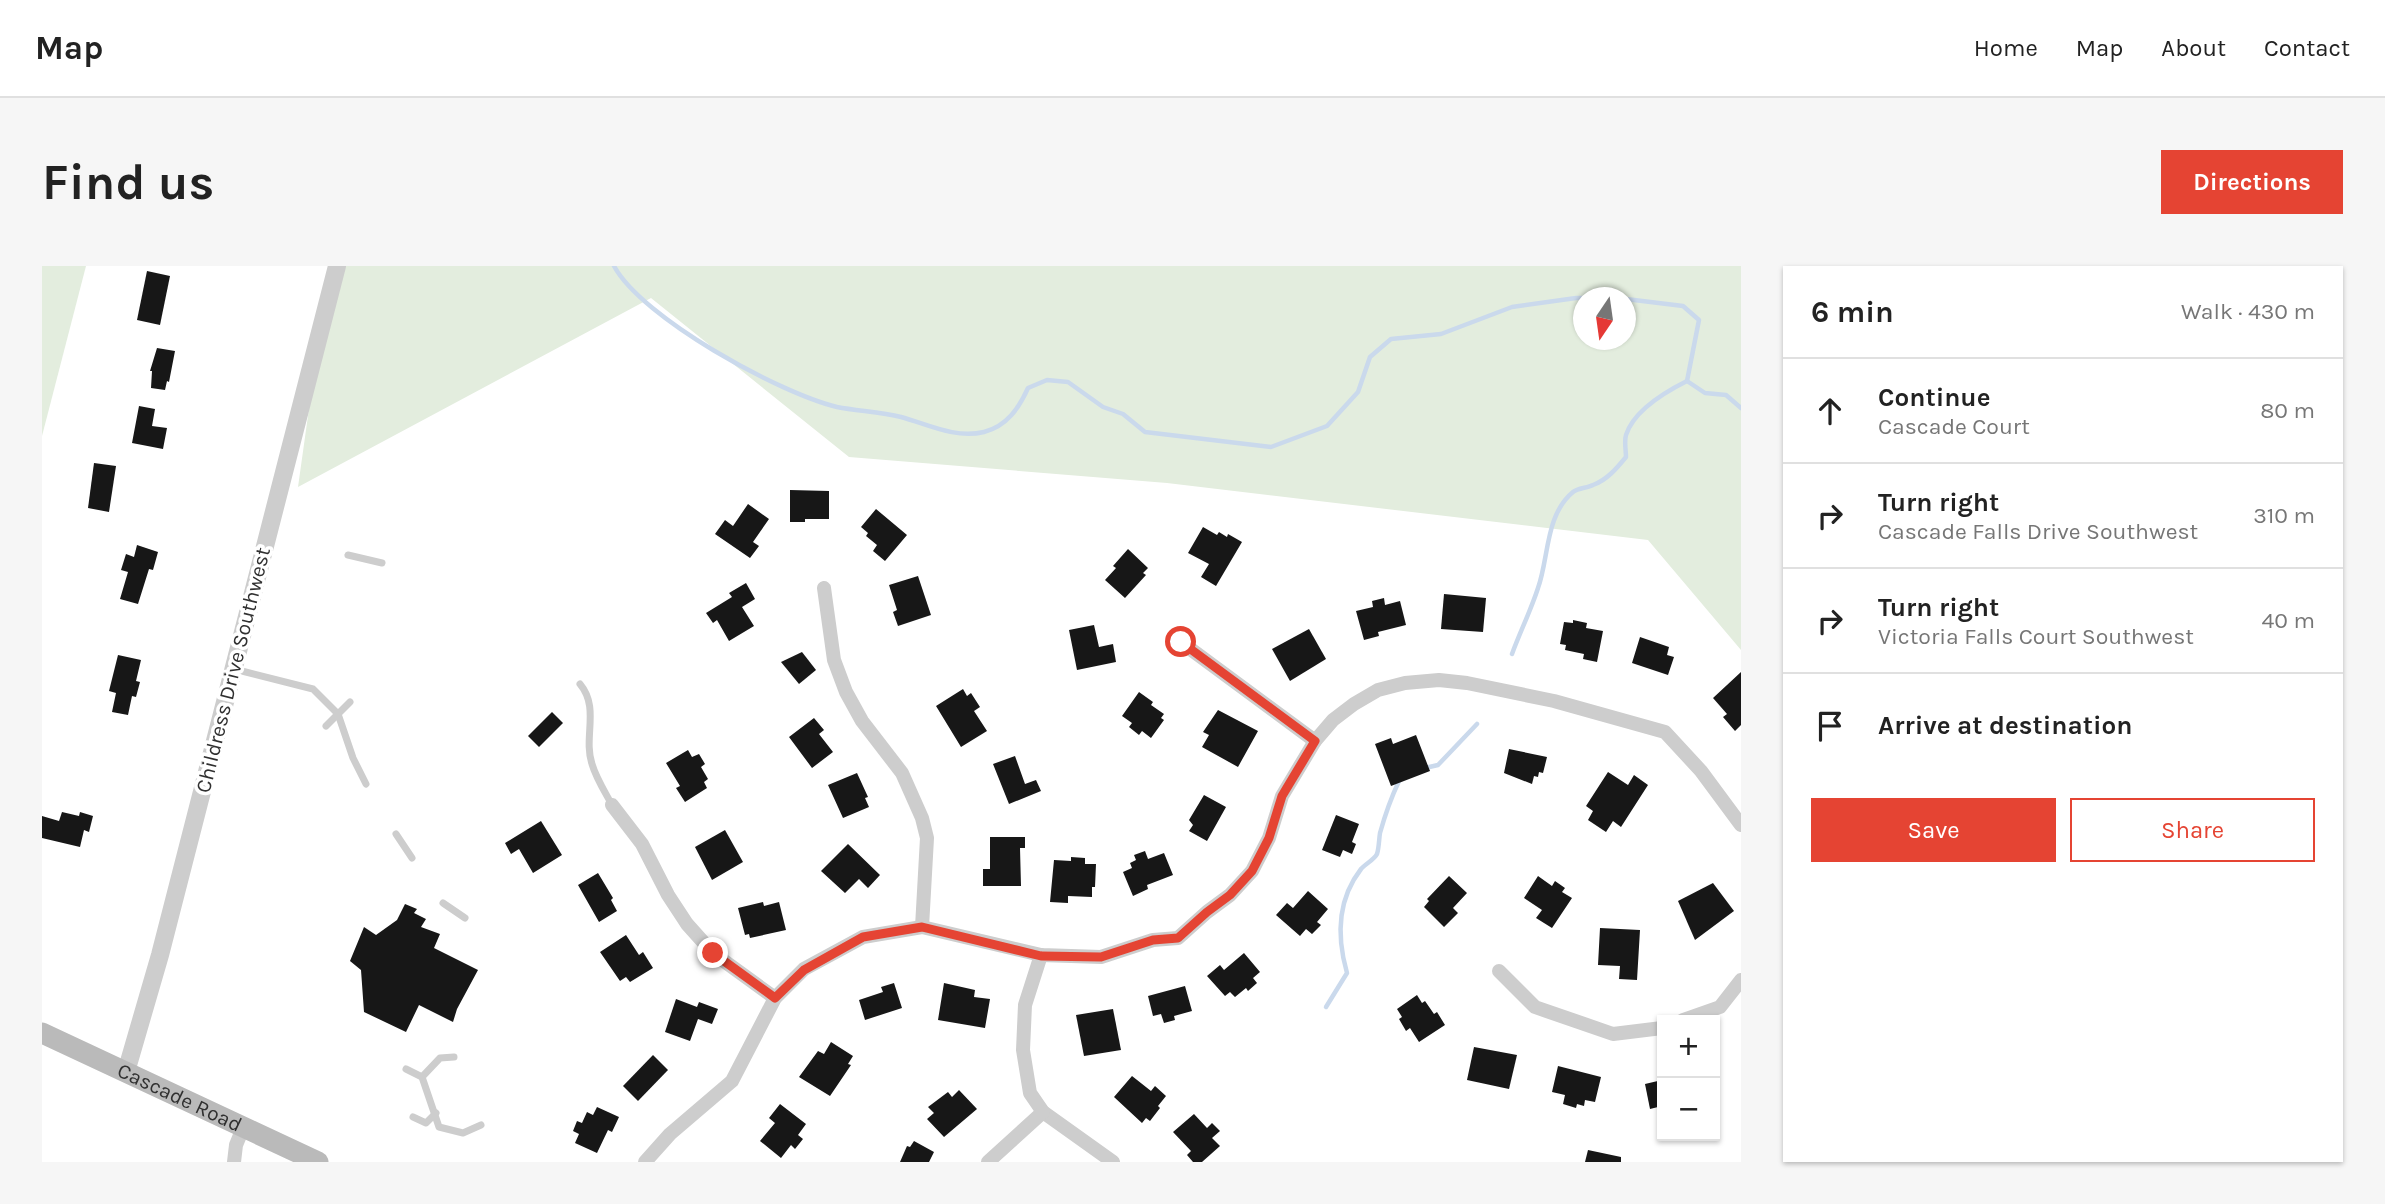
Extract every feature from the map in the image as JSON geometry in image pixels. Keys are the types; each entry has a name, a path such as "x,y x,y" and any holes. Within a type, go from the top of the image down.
{"main road":[{"name":"Cascade Road","path":"42,1033 318,1162"}],"street":[{"name":"Childress Drive Southwest","path":"126,1072 160,955 337,266"},
{"path":"824,588 834,660 846,692 862,721 902,773 922,818 927,838 922,927"},
{"path":"1181,642 1315,741"},
{"path":"645,1162 670,1134 732,1082 775,998 804,970 863,937 922,927 1041,956 1101,957 1153,940 1178,938 1230,895 1252,871 1269,838 1282,796 1315,741 1333,720 1378,691 1405,683 1439,680 1554,701 1665,732 1701,771 1741,824"},
{"path":"612,805 642,844 668,895 687,924 713,953 775,998"},
{"path":"1041,956 1025,1004 1023,1050 1030,1093 1043,1112 1113,1162"},
{"path":"1499,971 1535,1007 1613,1034 1657,1029"},
{"path":"1697,1015 1720,1007 1741,980"},
{"path":"988,1162 1043,1112"},
{"path":"234,1162 236,1145 243,1128"}],"lane":[{"path":"348,555 382,563"},
{"path":"233,669 313,689 338,714 353,758 366,784"},
{"path":"580,684 588,694 592,764 612,805"},
{"path":"326,726 350,702"},
{"path":"396,834 412,858"},
{"path":"443,903 465,918"},
{"path":"422,1077 440,1058 454,1057"},
{"path":"406,1069 422,1077 439,1127 463,1133 481,1125"},
{"path":"413,1117 426,1123 436,1113"}],"green space":[{"path":"42,266 86,266 42,436"},
{"path":"329,266 1741,266 1741,650 1648,540 1167,483 849,457 651,298 298,487"}],"building":[{"path":"147,271 170,276 160,325 137,320"},
{"path":"157,348 175,351 165,390 151,388 150,371"},
{"path":"139,406 155,409 152,426 167,428 163,449 132,443"},
{"path":"94,463 116,466 109,512 88,508"},
{"path":"790,490 829,491 829,519 790,522"},
{"path":"748,504 769,519 753,542 759,546 750,558 715,534 725,520 733,526"},
{"path":"876,509 907,535 885,561 873,551 877,545 866,536 868,533 861,527"},
{"path":"1203,527 1217,535 1219,532 1227,537 1228,534 1242,542 1216,586 1201,577 1209,564 1188,553"},
{"path":"137,545 158,552 153,570 149,569 138,604 120,599 128,572 121,570 126,554 134,557"},
{"path":"1128,549 1148,568 1143,573 1146,575 1125,598 1105,580"},
{"path":"918,576 931,615 898,626 893,612 897,610 889,585"},
{"path":"746,583 755,599 742,607 754,626 729,641 717,620 713,623 706,613 732,597 729,593"},
{"path":"1444,594 1486,598 1483,632 1441,629"},
{"path":"1384,598 1385,605 1400,601 1406,625 1378,632 1379,636 1364,640 1356,611 1373,607 1372,601"},
{"path":"1573,620 1587,623 1586,628 1603,631 1597,662 1583,659 1584,654 1565,650 1566,645 1560,644 1564,622 1573,623"},
{"path":"1094,625 1099,647 1113,644 1116,662 1077,670 1069,630"},
{"path":"1309,629 1326,659 1290,681 1272,649"},
{"path":"1640,637 1669,647 1667,655 1674,657 1668,675 1632,663"},
{"path":"802,652 816,670 799,684 781,662"},
{"path":"118,655 141,660 136,681 140,682 136,697 132,696 128,715 112,712 116,693 109,691"},
{"path":"1741,672 1741,725 1735,731 1723,717 1727,714 1713,698"},
{"path":"963,689 967,696 971,693 980,707 974,711 987,731 961,747 936,706"},
{"path":"1139,692 1164,714 1161,718 1164,720 1151,738 1142,731 1139,735 1129,727 1132,723 1122,716"},
{"path":"1218,710 1258,731 1238,767 1202,747 1209,735 1203,732"},
{"path":"552,712 563,723 539,747 528,736"},
{"path":"814,718 824,730 819,734 833,752 812,768 789,737"},
{"path":"1416,735 1430,771 1391,786 1375,744 1391,738 1393,744"},
{"path":"1509,749 1547,757 1543,773 1539,772 1538,777 1534,776 1532,784 1504,773"},
{"path":"688,750 692,757 699,754 705,764 701,767 708,779 704,782 707,788 685,802 676,788 680,786 666,763"},
{"path":"1015,756 1025,784 1036,780 1041,791 1009,804 993,764"},
{"path":"1608,772 1628,785 1634,775 1648,785 1621,827 1613,821 1606,832 1588,820 1593,811 1586,806"},
{"path":"857,773 868,797 865,798 869,807 843,818 828,785"},
{"path":"1204,795 1226,807 1207,841 1189,831 1193,825 1189,820"},
{"path":"62,812 79,816 80,812 93,816 89,832 84,830 80,847 42,838 42,816 59,821"},
{"path":"1336,815 1359,824 1352,842 1356,844 1352,854 1343,850 1340,857 1322,850"},
{"path":"541,821 562,855 533,873 519,849 511,854 505,843"},
{"path":"725,830 743,862 712,880 695,847"},
{"path":"990,837 1025,837 1025,848 1020,848 1021,886 983,886 983,869 990,869"},
{"path":"848,844 880,875 868,888 859,879 845,893 821,871"},
{"path":"1145,851 1148,859 1164,853 1173,875 1147,885 1148,889 1133,896 1123,872 1132,868 1130,863 1136,860 1134,855"},
{"path":"1071,857 1085,858 1085,864 1096,864 1092,897 1068,896 1068,903 1050,902 1054,860 1071,861"},
{"path":"598,873 613,898 611,900 617,911 599,922 578,885"},
{"path":"1449,876 1467,893 1453,908 1458,913 1444,927 1424,907 1429,901 1427,899"},
{"path":"1538,876 1552,886 1555,881 1565,888 1562,892 1572,898 1552,928 1536,918 1542,910 1524,898"},
{"path":"1713,883 1734,911 1695,940 1678,901"},
{"path":"1308,891 1328,909 1317,922 1321,925 1312,934 1306,929 1300,936 1276,915 1287,903 1293,908"},
{"path":"763,902 764,906 779,902 786,930 750,938 749,934 745,935 738,908"},
{"path":"405,904 417,909 414,913 426,919 421,927 440,934 434,948 478,970 453,1022 419,1005 406,1032 364,1012 361,970 350,961 364,927 376,935 397,920"},
{"path":"1600,928 1640,930 1637,980 1619,979 1620,966 1598,965"},
{"path":"626,935 639,955 643,952 653,968 630,982 626,977 620,981 600,952"},
{"path":"1244,953 1260,972 1253,978 1257,983 1235,997 1230,992 1225,996 1207,976 1220,965 1224,970"},
{"path":"894,983 902,1008 865,1020 859,1000 883,992 881,987"},
{"path":"944,983 975,990 974,997 990,999 985,1028 938,1020"},
{"path":"1185,986 1192,1011 1174,1016 1175,1020 1164,1023 1161,1014 1153,1016 1148,996"},
{"path":"1417,995 1434,1014 1437,1012 1445,1025 1419,1042 1410,1028 1406,1031 1397,1009"},
{"path":"676,999 697,1007 699,1002 718,1009 712,1024 698,1019 690,1041 665,1032"},
{"path":"1113,1009 1121,1050 1084,1056 1076,1015"},
{"path":"831,1042 853,1056 848,1064 851,1065 830,1096 799,1077 818,1051 824,1054"},
{"path":"1474,1047 1517,1055 1509,1089 1467,1080"},
{"path":"653,1055 668,1070 638,1101 623,1086"},
{"path":"1558,1066 1601,1077 1595,1102 1585,1100 1584,1106 1577,1104 1576,1108 1563,1104 1565,1095 1552,1092"},
{"path":"1132,1076 1151,1091 1155,1086 1166,1096 1150,1121 1146,1118 1142,1123 1114,1097"},
{"path":"1657,1081 1657,1107 1650,1109 1645,1084"},
{"path":"959,1090 977,1109 944,1137 927,1119 934,1113 928,1107 948,1092 952,1097"},
{"path":"780,1104 806,1124 798,1135 803,1139 795,1149 791,1145 781,1158 760,1141 775,1123 769,1118"},
{"path":"597,1107 619,1117 612,1132 608,1130 597,1153 575,1143 579,1134 573,1131 577,1121 582,1123 587,1112 593,1115"},
{"path":"1194,1114 1207,1128 1212,1123 1220,1131 1212,1138 1220,1146 1202,1162 1193,1162 1187,1155 1191,1151 1173,1132"},
{"path":"914,1141 934,1152 929,1162 900,1162 907,1146 910,1147"},
{"path":"1588,1150 1621,1157 1621,1162 1585,1162"}],"waterway":[{"path":"614,266 629,286 652,308 714,351 782,386 837,407 901,417 952,432 973,434 992,429 1006,421 1028,388 1047,380 1068,382 1103,407 1123,414 1145,432 1271,447 1327,426 1358,392 1370,357 1391,339 1441,334 1512,307 1573,298"},
{"path":"1636,300 1683,306 1699,320 1687,381"},
{"path":"1687,381 1705,393 1726,395 1741,408"},
{"path":"1512,654 1542,576 1549,537 1557,512 1564,501 1575,491 1598,483 1611,473 1626,457 1626,435 1636,418 1660,396 1687,381"},
{"path":"1425,768 1438,765 1477,724"},
{"path":"1326,1007 1347,973 1341,933 1347,893 1361,869 1377,854 1386,813 1402,779"}],"route":[{"path":"713,953 775,998 804,970 863,937 922,927 1041,956 1101,957 1153,940 1178,938 1230,895 1252,871 1269,838 1282,796 1315,741 1181,642"}]}
